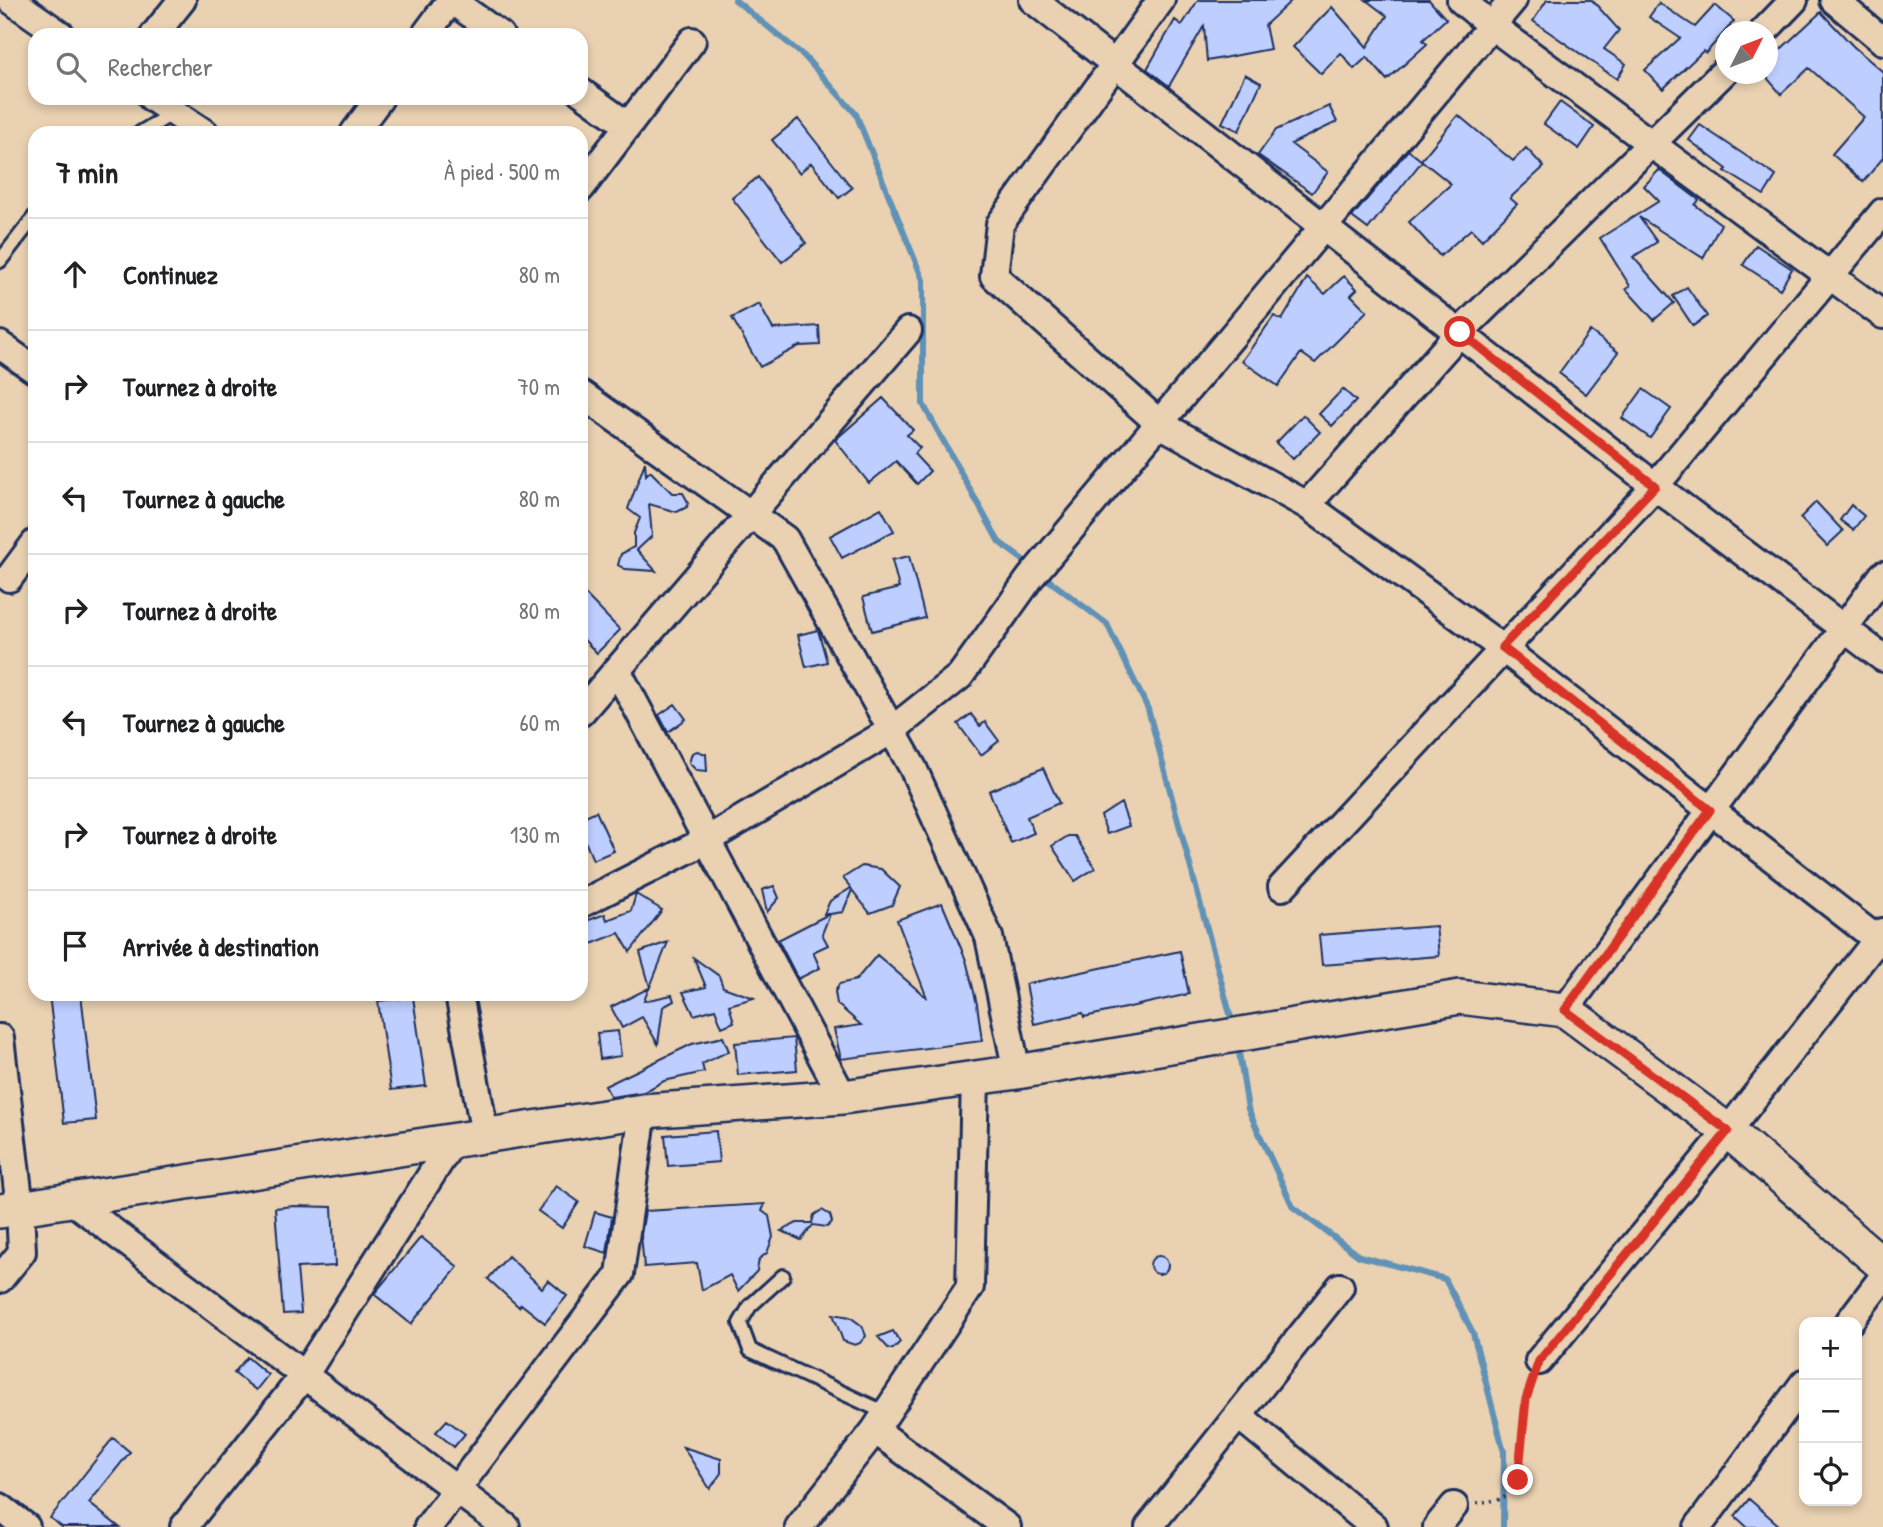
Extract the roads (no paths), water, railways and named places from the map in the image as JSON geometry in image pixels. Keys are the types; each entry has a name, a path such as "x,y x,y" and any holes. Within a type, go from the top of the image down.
{"street":[{"path":"11,0 51,28"},
{"path":"160,28 182,0"},
{"path":"430,28 451,0 490,28"},
{"path":"1033,0 1655,486 1883,658"},
{"path":"1161,0 999,224 994,276 1160,424 1307,505 1502,647 1710,810 1881,939 1539,1361"},
{"path":"1461,0 1492,26 1883,315"},
{"path":"588,900 707,841 892,730 960,676 1037,571 1513,0"},
{"path":"1774,21 1794,0"},
{"path":"1834,0 1883,41"},
{"path":"588,178 692,41"},
{"path":"1307,505 1460,332 1715,81"},
{"path":"588,97 627,125"},
{"path":"359,126 375,105"},
{"path":"163,106 194,126"},
{"path":"1282,887 1502,647 1655,486 1883,212"},
{"path":"588,704 908,331"},
{"path":"0,345 28,365"},
{"path":"588,406 785,538 913,768 989,937 1017,1072"},
{"path":"15,578 28,555"},
{"path":"1565,1010 1883,575"},
{"path":"617,670 843,1097"},
{"path":"10,1209 643,1111 843,1097 1017,1072 1460,997 1565,1010 1728,1131 1883,1265"},
{"path":"184,1527 305,1374 470,1137 460,1001"},
{"path":"0,1038 10,1209 22,1252 0,1279"},
{"path":"799,1527 881,1422 970,1287 975,1078"},
{"path":"428,1527 620,1274 643,1111"},
{"path":"71,1199 506,1527"},
{"path":"1853,1317 1883,1277"},
{"path":"1149,1527 1340,1287"},
{"path":"1705,1525 1799,1390"},
{"path":"1238,1415 1374,1527"},
{"path":"881,1422 1007,1527"},
{"path":"1437,1527 1454,1506"},
{"path":"0,1507 26,1527"}],"lane":[{"path":"146,126 163,106"},
{"path":"0,261 28,225"},
{"path":"783,1276 750,1306 740,1324 750,1350 881,1422"}],"waterway":[{"path":"735,0 804,56 856,114 923,280 923,404 999,542 1031,566"},
{"path":"1042,575 1107,624 1148,709 1233,1025"},
{"path":"1238,1046 1248,1109 1293,1207 1359,1256 1445,1279 1473,1333 1504,1452 1503,1527"}]}
